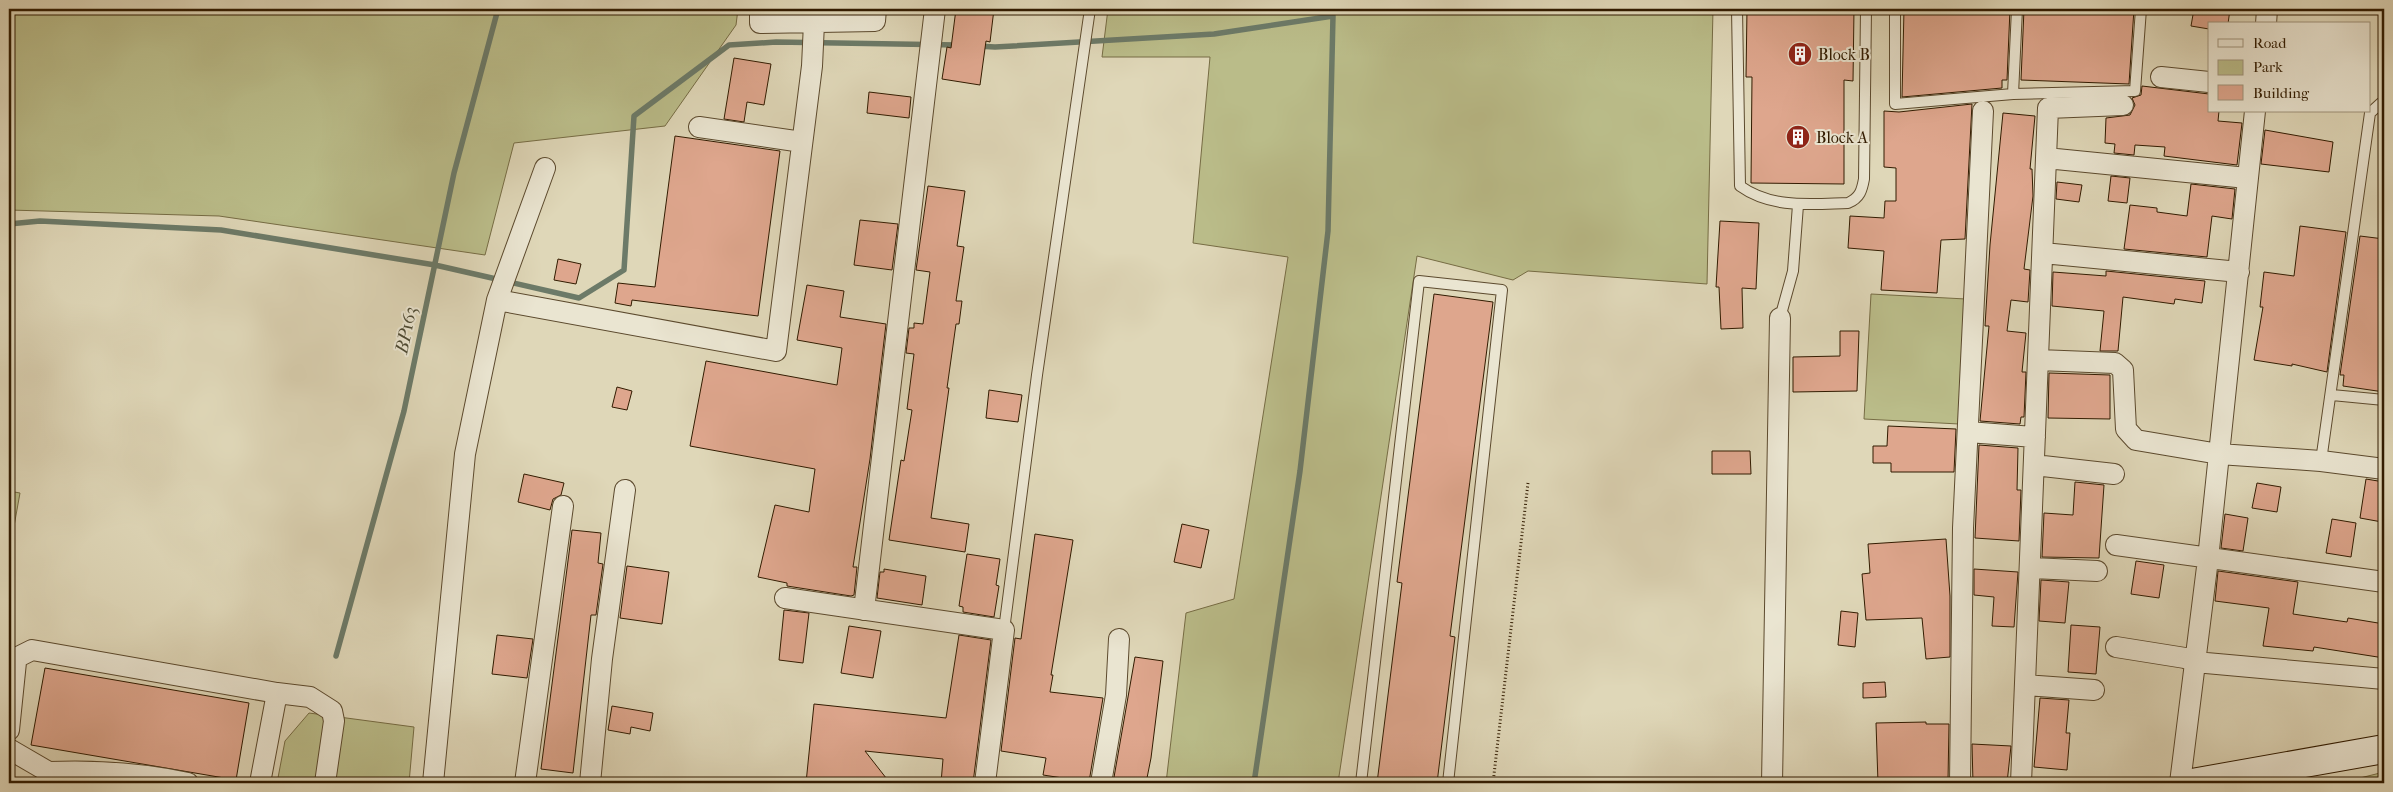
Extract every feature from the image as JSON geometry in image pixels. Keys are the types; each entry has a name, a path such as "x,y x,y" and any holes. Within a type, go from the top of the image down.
{"street":[{"path":"760,9 760,23 814,26 875,21 876,9"},
{"path":"864,610 935,9"},
{"path":"2266,22 2267,9"},
{"path":"497,300 776,351 813,56 814,26"},
{"path":"2161,77 2208,82"},
{"path":"2021,783 2048,101 2123,105"},
{"path":"1960,783 1964,528 1983,104"},
{"path":"2180,783 2208,559 2255,112"},
{"path":"698,127 802,142"},
{"path":"2046,158 2247,178"},
{"path":"433,783 465,454 497,300 545,168"},
{"path":"2043,253 2239,272"},
{"path":"1772,783 1780,318"},
{"path":"2038,360 2115,363 2123,370 2126,429 2136,440 2219,454 2321,461 2384,469"},
{"path":"1968,432 2035,437"},
{"path":"2034,465 2114,474"},
{"path":"590,783 602,658 625,490"},
{"path":"524,783 563,506"},
{"path":"2116,545 2384,582"},
{"path":"2030,568 2098,571"},
{"path":"785,598 1004,630 985,783"},
{"path":"1101,783 1116,695 1119,639"},
{"path":"2116,647 2185,658 2195,662 2384,679"},
{"path":"9,730 16,662 18,656 32,650 277,693 310,697 332,711 334,721 325,783"},
{"path":"2025,685 2094,690"},
{"path":"260,783 277,693"},
{"path":"9,749 69,783"},
{"path":"2192,783 2384,749"},
{"path":"48,772 89,770 141,774 188,783"}],"lane":[{"path":"1004,630 1036,375 1090,9"},
{"path":"1737,9 1740,186 1749,192 1782,203 1798,205 1848,203 1855,200 1862,191 1864,180 1866,99 1866,9"},
{"path":"1895,9 1895,104 1983,104 2013,94 2048,101 2135,91 2141,9"},
{"path":"2013,94 2018,9"},
{"path":"2321,461 2332,395 2370,113 2381,103 2384,103"},
{"path":"1780,318 1793,271 1798,205"},
{"path":"1361,783 1419,282 1502,290 1448,783"},
{"path":"2332,395 2384,400"}],"path":[{"path":"1493,783 1528,483"}],"green space":[{"path":"9,9 738,9 736,25 665,126 514,143 485,255 219,216 9,210"},
{"path":"1108,9 1713,9 1707,284 1528,271 1513,280 1417,256 1338,783 1166,783 1186,613 1234,599 1288,257 1193,243 1210,57 1102,57"},
{"path":"1871,294 1966,299 1959,424 1864,419"},
{"path":"9,491 20,493 9,554"},
{"path":"309,713 414,727 409,783 277,783 285,741"},
{"path":"2384,772 2384,783 2340,783"}],"building":[{"path":"956,9 994,9 990,42 986,41 980,85 942,79 947,47 951,48"},
{"path":"1747,9 1854,9 1853,81 1844,80 1844,184 1751,183 1752,77 1746,77"},
{"path":"1904,9 2010,9 2007,80 2002,80 2002,88 1902,97"},
{"path":"2024,9 2134,9 2129,84 2021,80"},
{"path":"2194,9 2230,9 2228,22 2208,22 2208,29 2191,26"},
{"path":"734,58 771,64 764,105 747,102 744,122 724,119"},
{"path":"2142,86 2208,94 2208,112 2219,112 2218,121 2242,123 2237,165 2164,156 2165,147 2135,145 2134,155 2114,153 2115,144 2105,143 2106,118 2130,115 2135,105 2132,98 2141,95"},
{"path":"869,92 911,97 909,118 867,113"},
{"path":"1972,104 1965,239 1941,240 1937,293 1881,290 1884,251 1848,248 1850,216 1884,218 1885,201 1896,201 1896,168 1884,167 1884,111 1899,112"},
{"path":"2003,113 2035,116 2030,169 2032,169 2033,196 2024,269 2030,270 2028,302 2011,300 2007,331 2026,333 2022,372 2026,372 2024,417 2021,417 2020,424 1980,421 1989,326 1985,326 1990,245"},
{"path":"2265,130 2333,142 2329,172 2261,164"},
{"path":"675,136 780,151 758,316 632,300 631,306 615,303 618,283 655,287"},
{"path":"2111,176 2130,178 2127,203 2108,201"},
{"path":"2057,182 2082,185 2079,202 2056,199"},
{"path":"2191,184 2235,189 2232,219 2212,216 2207,257 2124,249 2130,205 2157,208 2157,212 2187,216"},
{"path":"928,186 965,191 957,246 964,247 956,301 962,301 959,324 956,324 931,518 969,524 965,552 889,540 901,460 904,461 912,410 907,409 914,354 906,353 909,328 914,328 914,323 923,324 930,272 916,270"},
{"path":"860,220 898,224 892,270 854,265"},
{"path":"1720,221 1759,223 1756,289 1742,288 1743,328 1721,329 1719,287 1716,287"},
{"path":"2300,226 2346,232 2327,372 2292,364 2292,366 2254,360 2263,307 2260,307 2264,272 2294,276"},
{"path":"2360,236 2384,239 2384,392 2343,386 2344,375 2340,375"},
{"path":"558,259 581,264 576,284 554,280"},
{"path":"2106,271 2205,281 2202,303 2175,299 2174,304 2123,297 2118,351 2100,351 2104,311 2052,306 2053,272 2106,276"},
{"path":"807,285 844,291 840,317 886,324 870,459 853,567 857,567 854,595 851,596 787,586 787,583 758,577 775,505 809,512 815,469 690,446 706,361 837,385 842,348 797,340"},
{"path":"1434,294 1493,302 1450,636 1455,637 1437,783 1377,783 1402,583 1397,582"},
{"path":"1840,331 1859,331 1857,391 1793,392 1793,357 1840,356"},
{"path":"2049,373 2110,375 2110,419 2048,418"},
{"path":"617,387 632,391 627,410 612,407"},
{"path":"989,390 1022,395 1018,422 986,418"},
{"path":"1888,426 1956,429 1954,472 1891,472 1891,463 1873,463 1873,446 1887,446"},
{"path":"1979,445 2018,448 2017,490 2021,490 2019,541 1975,538"},
{"path":"1712,451 1750,451 1751,474 1712,474"},
{"path":"524,474 564,483 561,495 553,499 550,510 518,502"},
{"path":"2366,479 2384,482 2382,522 2360,518"},
{"path":"2075,482 2104,485 2099,558 2042,557 2044,513 2073,515"},
{"path":"2257,483 2281,487 2277,512 2252,508"},
{"path":"2225,514 2248,518 2243,551 2221,548"},
{"path":"2332,519 2356,523 2351,557 2326,553"},
{"path":"1182,524 1209,530 1201,568 1174,562"},
{"path":"572,530 601,533 598,563 603,564 596,615 591,615 573,773 541,769"},
{"path":"1035,534 1073,540 1051,675 1053,675 1050,692 1103,698 1089,782 1043,775 1046,758 1001,751 1015,638 1021,639"},
{"path":"1946,539 1950,596 1950,657 1926,659 1922,618 1866,620 1862,574 1870,573 1868,544"},
{"path":"967,554 1000,559 996,585 999,586 994,617 963,612 963,607 959,606"},
{"path":"2136,561 2164,565 2159,598 2131,594"},
{"path":"627,566 669,572 662,624 620,618"},
{"path":"884,569 926,576 922,605 877,598 880,572 884,572"},
{"path":"1974,569 2018,572 2014,627 1992,626 1994,597 1974,595"},
{"path":"2218,571 2298,582 2293,614 2347,622 2348,618 2384,624 2384,658 2314,647 2313,651 2263,646 2269,608 2215,601"},
{"path":"2041,580 2069,582 2065,623 2039,621"},
{"path":"784,610 809,613 803,663 779,660"},
{"path":"1841,611 1858,613 1855,647 1838,645"},
{"path":"2071,625 2100,627 2096,674 2068,672"},
{"path":"849,626 881,631 873,678 841,673"},
{"path":"497,635 533,639 527,678 492,674"},
{"path":"959,635 991,640 973,783 941,783 943,759 865,751 890,783 806,783 814,704 946,718"},
{"path":"1135,657 1163,661 1151,758 1146,783 1113,783"},
{"path":"45,668 249,703 236,780 31,745"},
{"path":"1885,682 1886,697 1863,698 1863,683"},
{"path":"2040,698 2069,700 2066,733 2070,733 2067,770 2034,767"},
{"path":"612,706 653,713 650,731 631,727 630,734 608,730"},
{"path":"1926,722 1926,724 1949,724 1948,781 1878,783 1876,723"},
{"path":"1972,744 2011,746 2007,783 1973,783"}],"waterway":[{"name":"BP163","path":"336,656 404,411 454,173 498,9"},
{"path":"977,46 995,47 1214,34 1333,16 1328,231 1300,471 1254,783"},
{"path":"9,224 40,221 221,230 435,265 579,298 624,270 634,116 729,45 776,42 958,45"}],"place":[{"name":"Block B","path":"1800,54"},
{"name":"Block A","path":"1798,137"}]}
